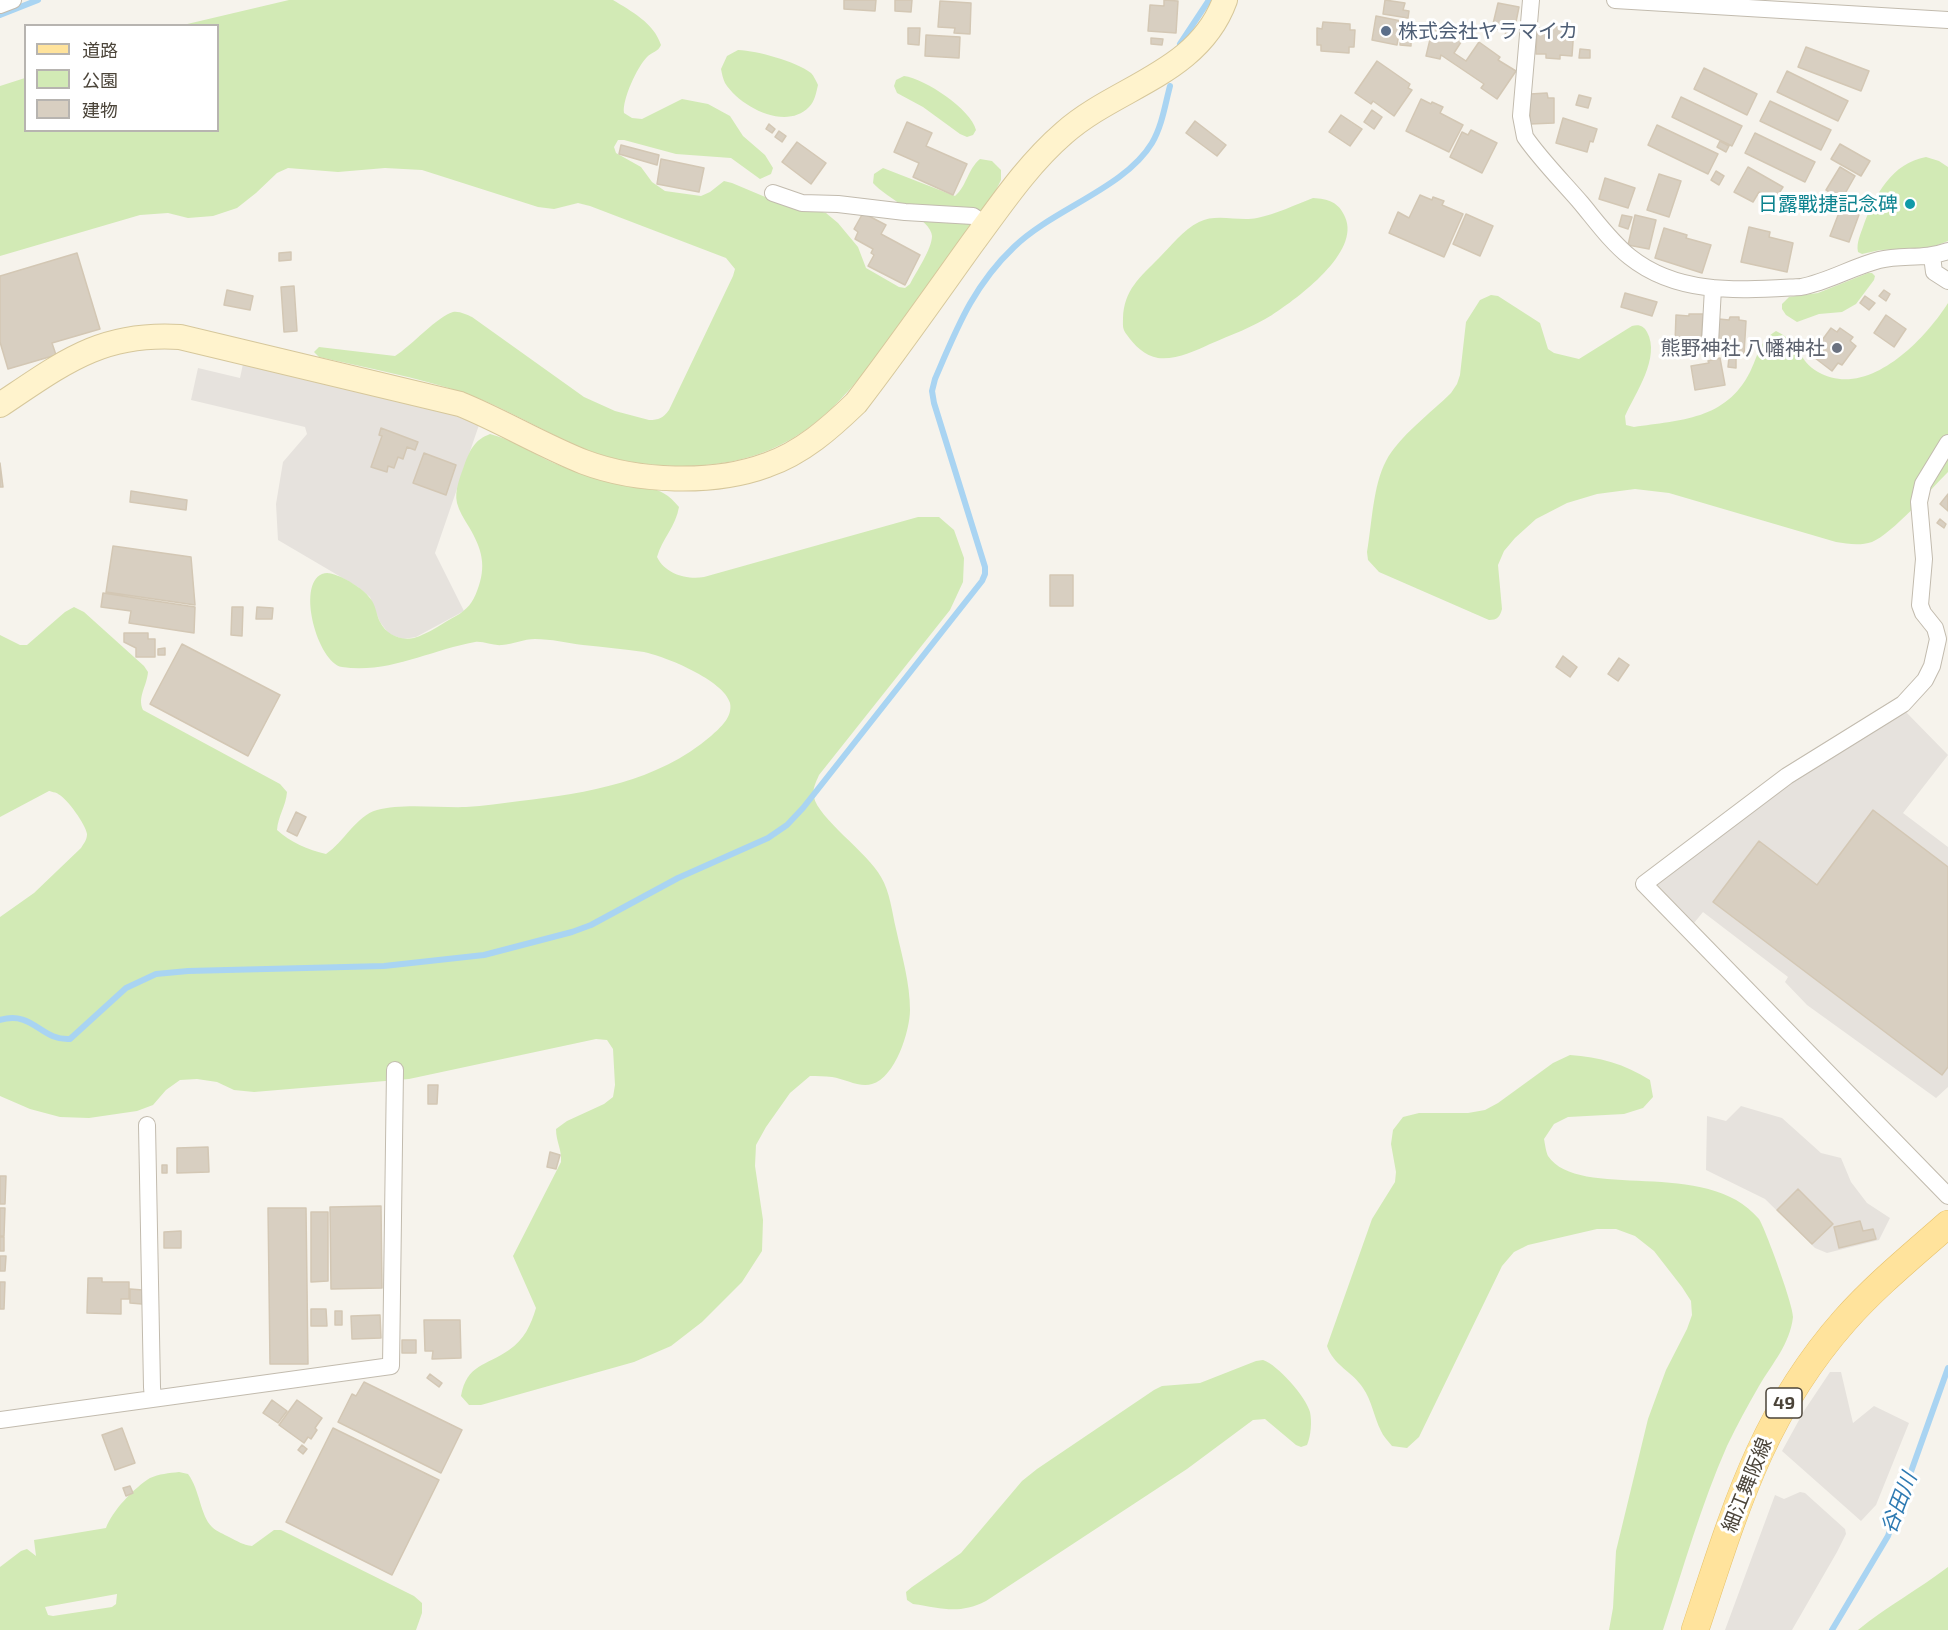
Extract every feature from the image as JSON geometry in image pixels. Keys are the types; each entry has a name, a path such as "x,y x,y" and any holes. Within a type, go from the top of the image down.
{"main road":[{"name":"細江舞阪線","path":"1695,1630 1742,1489 1770,1428 1786,1400 1845,1320 1883,1281 1948,1224"}],"street":[{"path":"0,5 13,0"},
{"path":"0,405 62,364 99,346 139,337 180,337 460,404 490,416 552,449 586,463 622,472 695,478 732,474 767,465 800,449 830,429 849,410 878,374 1017,182 1048,146 1104,103 1176,64 1195,47 1211,27 1225,0"},
{"path":"1531,0 1521,116 1525,137 1606,233 1628,255 1662,277 1681,284 1713,288 1801,287 1816,284 1882,259 1932,256 1948,251"},
{"path":"1615,0 1948,20"},
{"path":"772,194 802,203 973,216 986,225"},
{"path":"1932,256 1934,272 1948,281"},
{"path":"1710,344 1713,288"},
{"path":"1948,443 1923,484 1919,502 1924,559 1920,605 1923,613 1935,628 1938,639 1932,666 1925,680 1904,704 1787,776 1644,884 1948,1196"},
{"path":"0,1420 391,1366 395,1070"},
{"path":"147,1125 153,1399"}],"shaded area":[{"path":"243,364 426,407 479,425 435,553 464,611 416,637 403,639 389,634 380,622 370,597 358,587 278,540 276,504 283,462 307,434 305,427 191,400 198,368 240,378"},
{"path":"1905,711 1948,755 1903,813 1948,847 1948,1087 1936,1098 1807,1005 1785,982 1788,977 1703,912 1694,923 1655,883 1791,781"},
{"path":"1741,1106 1782,1118 1821,1153 1841,1158 1851,1182 1867,1203 1890,1218 1879,1240 1827,1253 1815,1248 1765,1199 1706,1170 1707,1116 1726,1121"},
{"path":"1830,1372 1841,1372 1853,1423 1874,1406 1909,1423 1876,1505 1861,1521 1782,1451 1804,1411"},
{"path":"1800,1492 1805,1493 1845,1529 1846,1534 1837,1552 1792,1630 1725,1630 1775,1495 1784,1499"}],"green space":[{"path":"289,0 613,0 647,24 658,37 661,45 647,57 635,76 625,100 624,113 632,118 642,119 682,99 708,104 730,116 743,136 765,155 773,168 771,174 760,179 731,158 676,154 624,140 618,140 614,147 616,153 641,167 652,182 665,191 701,196 724,181 770,199 826,213 838,223 858,247 866,268 899,287 905,288 910,284 927,254 932,236 924,223 873,183 874,174 883,168 955,196 980,159 992,161 1001,170 1001,180 868,367 848,391 808,428 762,453 736,461 676,466 631,462 587,450 464,393 410,377 319,357 314,352 319,347 395,356 447,314 458,312 472,317 584,397 615,411 649,420 660,418 669,410 735,269 726,258 590,206 578,203 554,209 538,207 422,170 385,168 338,172 288,168 277,173 237,208 213,216 188,218 168,213 140,215 0,256 0,86 24,78 24,132 219,132 219,24 187,24"},
{"path":"738,50 776,57 796,64 811,73 818,85 811,105 799,114 788,117 764,113 741,100 725,83 721,69 727,56"},
{"path":"904,76 935,89 957,104 972,122 976,130 973,135 967,137 960,134 923,107 897,93 894,86 896,80"},
{"path":"1926,157 1948,167 1948,241 1930,248 1880,250 1862,254 1858,252 1859,238 1868,213 1886,182 1904,166"},
{"path":"1313,198 1328,200 1343,212 1348,231 1344,245 1336,259 1311,286 1272,315 1198,349 1165,358 1149,355 1140,349 1124,331 1124,308 1134,285 1188,229 1206,219 1250,219 1264,216"},
{"path":"1868,273 1875,276 1874,280 1856,304 1842,312 1819,314 1797,322 1786,315 1782,309 1782,304 1789,297 1818,293"},
{"path":"1491,295 1498,296 1540,323 1548,349 1554,353 1579,359 1632,326 1639,325 1644,328 1650,342 1649,364 1625,416 1626,425 1634,427 1685,419 1715,409 1740,388 1762,344 1776,331 1790,340 1811,368 1837,379 1856,378 1874,372 1909,349 1938,318 1948,303 1948,472 1890,530 1872,542 1863,544 1836,542 1669,493 1635,489 1597,494 1567,503 1536,519 1504,551 1498,565 1502,609 1498,618 1489,620 1379,572 1368,560 1367,552 1378,481 1386,461 1407,434 1451,393 1457,384 1466,322 1480,300"},
{"path":"490,434 571,470 616,483 657,490 672,499 679,507 657,557 671,572 691,578 704,577 918,517 939,517 954,530 964,558 963,582 950,610 819,775 814,791 817,805 824,815 875,868 889,896 910,1000 907,1030 900,1053 888,1073 872,1084 863,1085 832,1077 810,1076 790,1093 756,1145 755,1166 763,1220 762,1251 742,1282 702,1322 671,1346 634,1362 481,1405 469,1405 461,1396 468,1378 479,1367 514,1346 523,1337 532,1320 536,1308 513,1256 561,1162 556,1129 613,1097 615,1085 613,1049 607,1040 596,1039 409,1079 254,1092 234,1090 217,1082 197,1079 180,1080 166,1090 153,1105 137,1111 89,1118 60,1117 30,1109 0,1096 0,917 34,893 81,848 87,834 80,818 71,806 58,794 49,791 0,817 0,635 20,645 27,645 65,612 74,607 84,612 148,672 141,701 143,710 280,784 287,792 277,830 300,845 326,854 356,823 377,810 409,806 473,807 571,794 645,775 690,752 722,726 730,713 730,703 717,686 705,678 692,670 653,654 535,639 502,645 475,642 393,664 359,668 342,667 333,662 325,652 313,623 311,593 314,581 325,573 341,577 364,591 373,603 383,626 390,633 399,637 409,639 425,634 460,614 469,605 480,582 482,558 477,543 459,509 456,493 472,449 477,442"},
{"path":"1570,1055 1612,1062 1641,1074 1650,1080 1653,1097 1643,1108 1624,1114 1568,1117 1554,1124 1544,1139 1548,1156 1564,1169 1587,1176 1678,1184 1708,1189 1736,1200 1759,1219 1779,1268 1792,1310 1791,1327 1784,1345 1743,1415 1718,1468 1663,1630 1609,1630 1613,1608 1616,1551 1648,1419 1666,1370 1692,1315 1691,1301 1654,1251 1635,1236 1616,1229 1597,1229 1528,1245 1514,1252 1502,1266 1419,1437 1407,1448 1392,1446 1382,1433 1363,1388 1338,1363 1327,1346 1372,1219 1395,1182 1396,1172 1391,1144 1393,1130 1403,1117 1419,1113 1468,1113 1485,1110 1553,1063"},
{"path":"1263,1360 1283,1375 1297,1390 1307,1406 1311,1424 1307,1445 1301,1447 1296,1445 1265,1419 1253,1420 1187,1469 986,1601 967,1608 950,1609 913,1604 907,1600 906,1592 961,1553 1022,1481 1154,1390 1162,1386 1200,1383"},
{"path":"179,1472 188,1474 208,1522 220,1533 252,1546 274,1530 281,1530 414,1596 422,1603 422,1613 416,1630 0,1630 0,1567 27,1549 36,1556 34,1540 106,1528 118,1507 144,1482 157,1476","holes":["117,1594 116,1604 112,1607 53,1616 48,1615 45,1607"]},
{"path":"1948,1567 1948,1630 1858,1630 1926,1583"}],"building":[{"path":"844,0 876,0 875,11 844,9"},
{"path":"895,0 912,0 911,12 895,11"},
{"path":"1164,0 1178,1 1176,33 1148,31 1150,5 1164,6"},
{"path":"1385,0 1405,3 1403,10 1409,11 1408,18 1383,14"},
{"path":"940,1 971,3 970,34 954,33 955,28 938,27"},
{"path":"1498,3 1519,7 1513,37 1505,36 1506,31 1492,28"},
{"path":"1376,16 1401,21 1397,45 1372,40"},
{"path":"1323,22 1350,24 1350,30 1355,30 1354,47 1349,47 1349,53 1321,51 1321,45 1317,45 1317,28 1322,29"},
{"path":"1548,26 1574,28 1572,56 1560,55 1560,59 1546,58 1546,54 1536,54 1537,28 1548,29"},
{"path":"1433,27 1448,31 1446,35 1463,39 1454,53 1466,61 1479,42 1500,57 1498,60 1516,71 1497,99 1481,88 1484,84 1441,55 1440,59 1426,56"},
{"path":"908,28 920,28 919,45 908,44"},
{"path":"1401,32 1411,32 1411,46 1400,45"},
{"path":"926,35 960,37 959,58 925,56"},
{"path":"1151,38 1163,39 1162,45 1151,44"},
{"path":"1806,47 1869,71 1861,91 1798,67"},
{"path":"1580,49 1590,50 1590,58 1579,58"},
{"path":"1377,61 1410,84 1408,88 1412,90 1394,116 1373,101 1371,104 1355,93"},
{"path":"1704,68 1757,94 1747,115 1694,89"},
{"path":"1787,71 1848,101 1838,121 1777,92"},
{"path":"1547,93 1548,98 1554,98 1554,123 1530,124 1530,94"},
{"path":"1579,95 1591,98 1588,108 1576,105"},
{"path":"1681,97 1742,126 1732,146 1672,117"},
{"path":"1421,99 1443,107 1440,113 1463,125 1449,152 1406,131"},
{"path":"1770,101 1831,130 1821,150 1760,121"},
{"path":"1372,110 1382,117 1374,129 1364,122"},
{"path":"1341,115 1362,129 1350,146 1329,132"},
{"path":"1563,118 1597,129 1587,152 1556,143"},
{"path":"1195,121 1226,145 1217,156 1186,133"},
{"path":"907,122 932,133 926,146 967,164 953,195 913,177 919,163 894,152"},
{"path":"769,124 775,129 772,133 766,129"},
{"path":"1657,125 1718,154 1708,174 1648,145"},
{"path":"1471,130 1497,143 1482,173 1450,157 1462,132 1468,135"},
{"path":"779,131 786,136 782,142 775,137"},
{"path":"1755,133 1815,162 1805,182 1745,153"},
{"path":"1720,141 1729,146 1726,152 1717,147"},
{"path":"797,142 826,163 811,184 782,162"},
{"path":"1840,144 1870,161 1861,176 1831,159"},
{"path":"621,145 659,155 657,165 619,154"},
{"path":"661,159 704,168 699,192 657,184"},
{"path":"1748,167 1783,187 1774,201 1759,192 1753,202 1734,192"},
{"path":"1840,167 1855,176 1842,199 1826,190"},
{"path":"1716,171 1724,176 1719,185 1711,180"},
{"path":"1659,174 1681,181 1669,217 1647,210"},
{"path":"1605,178 1635,188 1628,208 1599,199"},
{"path":"1420,195 1432,200 1433,197 1444,201 1442,205 1463,214 1444,257 1389,233 1398,212 1409,218"},
{"path":"1842,205 1860,212 1849,242 1830,236"},
{"path":"863,213 886,225 881,234 920,255 905,285 868,266 874,255 871,253 873,249 855,239 858,232 854,229"},
{"path":"1466,214 1493,226 1480,256 1453,244"},
{"path":"1622,215 1632,217 1628,229 1619,226"},
{"path":"1635,215 1656,220 1649,249 1628,245"},
{"path":"1749,227 1770,232 1769,237 1793,243 1787,272 1741,262"},
{"path":"1664,228 1687,235 1686,238 1711,245 1702,273 1655,258"},
{"path":"291,252 291,260 279,261 279,253"},
{"path":"77,253 100,329 52,343 56,355 8,369 0,342 0,276"},
{"path":"294,286 297,331 284,332 281,287"},
{"path":"227,290 253,296 250,310 224,305"},
{"path":"1884,290 1890,294 1886,301 1879,296"},
{"path":"1625,293 1657,302 1652,316 1621,307"},
{"path":"1865,296 1875,303 1869,310 1860,303"},
{"path":"1689,314 1703,314 1701,345 1675,343 1676,315 1689,316"},
{"path":"1886,315 1906,329 1894,347 1874,333"},
{"path":"1730,317 1739,317 1739,320 1746,321 1744,355 1717,353 1719,319 1729,320"},
{"name":"熊野神社 八幡神社","path":"1831,328 1837,332 1840,328 1853,337 1850,341 1856,346 1842,365 1838,363 1832,371 1815,358 1820,350 1817,347"},
{"path":"1729,357 1736,358 1736,368 1728,367"},
{"path":"1720,358 1725,385 1695,390 1691,366 1709,363 1708,361"},
{"path":"381,428 418,442 415,450 407,447 403,459 398,457 394,468 388,466 387,472 371,467 382,436 379,435"},
{"path":"424,453 456,465 446,495 413,483"},
{"path":"0,463 3,487 0,487"},
{"path":"131,491 187,500 186,510 130,502"},
{"path":"1948,494 1948,511 1940,504"},
{"path":"1940,519 1946,524 1944,528 1937,523"},
{"path":"113,546 191,557 195,605 106,592"},
{"path":"1050,575 1073,575 1073,606 1050,606"},
{"path":"103,593 195,607 194,633 129,623 131,611 101,607"},
{"path":"232,607 243,607 242,636 231,635"},
{"path":"257,607 273,608 272,619 256,619"},
{"path":"124,633 148,633 148,639 155,639 155,657 136,657 136,648 124,642"},
{"path":"182,644 280,695 248,756 150,704"},
{"path":"165,648 165,655 158,655 158,649"},
{"path":"1563,656 1577,667 1570,677 1556,667"},
{"path":"1619,658 1629,665 1618,681 1608,674"},
{"path":"1873,810 1948,867 1948,1067 1942,1075 1713,902 1759,841 1817,885"},
{"path":"296,812 306,817 297,836 287,831"},
{"path":"428,1085 438,1085 437,1104 428,1104"},
{"path":"208,1147 209,1172 177,1173 177,1148"},
{"path":"550,1152 560,1155 556,1169 547,1167"},
{"path":"162,1165 167,1165 167,1173 162,1173"},
{"path":"0,1176 6,1176 5,1204 0,1204"},
{"path":"1798,1189 1833,1224 1812,1244 1777,1210"},
{"path":"381,1206 382,1288 331,1289 330,1207"},
{"path":"0,1208 5,1208 4,1236 0,1236"},
{"path":"268,1208 306,1208 308,1364 270,1364"},
{"path":"311,1212 328,1212 328,1281 311,1282"},
{"path":"1860,1221 1863,1231 1873,1229 1876,1239 1839,1248 1834,1227"},
{"path":"181,1231 181,1248 164,1248 164,1232"},
{"path":"0,1237 4,1237 4,1251 0,1251"},
{"path":"0,1256 6,1256 5,1271 0,1271"},
{"path":"88,1278 102,1278 102,1282 129,1282 129,1299 121,1299 121,1314 87,1313"},
{"path":"0,1282 5,1282 4,1309 0,1309"},
{"path":"130,1289 143,1290 142,1304 130,1303"},
{"path":"311,1309 326,1309 327,1326 311,1326"},
{"path":"335,1311 342,1311 342,1325 335,1325"},
{"path":"380,1315 381,1338 352,1339 351,1316"},
{"path":"424,1320 460,1320 461,1358 432,1359 433,1351 425,1351"},
{"path":"402,1340 416,1340 416,1353 402,1353"},
{"path":"430,1374 442,1383 439,1387 427,1378"},
{"path":"364,1382 462,1430 441,1473 338,1422 352,1394 356,1396"},
{"path":"272,1400 287,1411 278,1423 263,1413"},
{"path":"297,1400 322,1418 311,1439 308,1437 304,1443 279,1425"},
{"path":"122,1428 135,1463 115,1470 102,1435"},
{"path":"333,1428 439,1480 392,1575 286,1522"},
{"path":"302,1445 307,1449 303,1454 298,1450"},
{"path":"130,1486 133,1493 126,1496 123,1488"}],"waterway":[{"path":"0,15 38,0"},
{"path":"1180,44 1209,0"},
{"path":"0,1020 21,1019 51,1035 70,1039 126,988 156,974 188,971 384,966 484,955 591,925 678,878 768,838 787,825 803,808 982,581 985,574 985,567 932,391 935,379 967,308 987,277 1030,233 1107,186 1140,159 1158,130 1170,86"},
{"name":"谷田川","path":"1832,1630 1888,1536 1948,1368"}],"place":[{"name":"株式会社ヤラマイカ","path":"1386,31"},
{"name":"日露戰捷記念碑","path":"1910,204"},
{"name":"熊野神社 八幡神社","path":"1837,348"}]}
